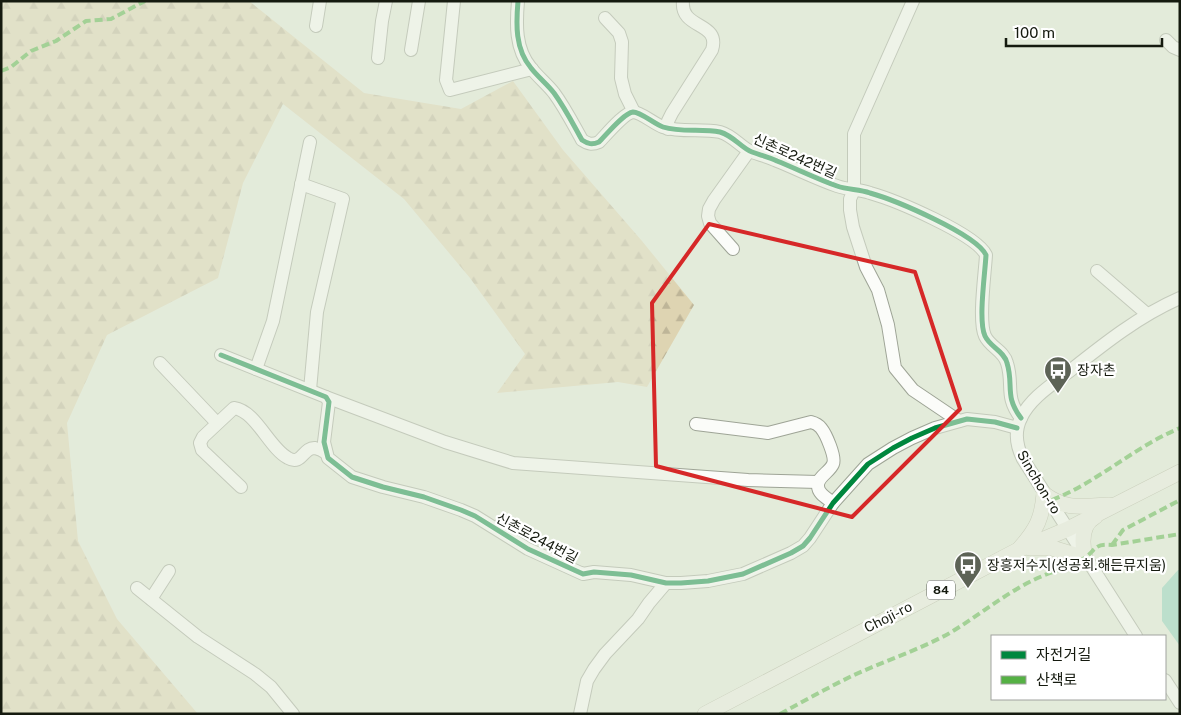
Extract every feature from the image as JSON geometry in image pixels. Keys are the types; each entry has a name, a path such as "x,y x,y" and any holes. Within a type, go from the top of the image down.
{"main road":[{"name":"Choji-ro","path":"705,714 1018,550 1068,529 1180,472"},
{"path":"1018,550 1031,535 1039,521 1044,494 1062,505 1074,507 1118,504"},
{"path":"1018,550 1052,548 1085,558 1082,545 1083,532 1091,519 1118,504"}],"street":[{"path":"316,26 320,1"},
{"path":"378,58 386,1"},
{"path":"411,50 419,1"},
{"path":"454,1 446,80 450,90 532,69"},
{"path":"518,1 518,39 521,52 532,69 556,95 582,140 587,144 599,142 627,114 634,112 625,94 621,78 622,42 619,33 604,18"},
{"path":"668,129 668,121 672,113 712,50 714,42 713,36 709,31 690,21 685,16 682,7 683,1"},
{"path":"913,1 854,134 854,190 850,200 850,210 853,227 866,267 878,290 888,325 895,368 913,390 959,421"},
{"path":"1166,40 1173,47 1180,50"},
{"name":"신촌로242번길","path":"634,112 668,129 721,132 738,141 750,151 836,186 868,192 908,206 944,224 983,249 986,255 982,310 983,329 989,343 1004,357 1008,364 1010,398 1019,423"},
{"path":"256,369 273,321 310,142"},
{"path":"733,249 710,223 709,209 750,151"},
{"path":"301,184 343,199 317,312 310,390"},
{"path":"1097,271 1147,314"},
{"path":"1019,423 1037,397 1100,348 1147,314 1180,298"},
{"path":"221,355 444,442 513,463 748,480 818,482"},
{"path":"160,363 217,423"},
{"path":"326,397 329,402 324,442 326,453"},
{"path":"241,487 202,450 200,443 217,423 234,408 240,409 266,432 272,443 288,458 295,460 301,458 310,449 315,448 326,453"},
{"name":"신촌로244번길","path":"326,453 328,458 352,476 461,510 475,516 528,549 583,574 594,572 631,575 666,582 708,581 743,574 778,560 803,546 833,503 849,484 876,458 912,438 935,428 959,421 979,419 1019,423"},
{"path":"696,424 768,433 811,422 816,423 822,428 833,453 834,461 832,467 818,482 817,488 820,494 833,503"},
{"name":"Sinchon-ro","path":"1019,423 1016,439 1018,448 1044,494 1135,635"},
{"path":"151,599 169,571"},
{"path":"580,714 587,681 594,668 638,619 666,582"},
{"path":"137,588 198,637 255,674 271,687 293,714"},
{"path":"1166,682 1180,703"}],"highlighted area":[{"path":"709,224 915,272 960,409 852,517 656,466 652,303"}],"green space":[{"path":"1,1 249,1 364,93 461,109 513,81 563,150 642,241 694,305 647,387 618,382 497,393 525,354 470,278 404,199 283,104 243,183 218,278 107,335 67,423 78,541 117,619 198,714 1,714"}],"water":[{"path":"1180,570 1180,646 1162,621 1162,588"}],"marked path":[{"path":"1,71 11,67 31,51 56,41 86,21 111,19 145,1"},
{"path":"1052,500 1069,493 1147,445 1180,428"},
{"path":"1112,545 1123,530 1180,500"},
{"path":"780,714 854,675 948,634 1013,591 1027,583 1077,563 1098,546 1180,534"}],"cycle path":[{"path":"518,1 517,27 522,53 531,68 558,99 582,140 592,144 599,142 620,120 633,112 670,129 720,132 752,152 841,187 870,193 915,210 967,237 986,255 982,309 983,329 987,340 1005,359 1009,371 1011,397 1021,418"},
{"path":"221,355 326,397 329,402 324,442 328,458 352,477 424,497 461,510 475,516 528,549 583,574 594,572 631,575 666,583 708,581 743,574 803,546 833,503 868,464 912,438 935,428 967,419 995,422 1017,428"}],"place":[{"name":"장자촌","path":"1058,394"},
{"name":"장흥저수지(성공회.해든뮤지움)","path":"968,589"}]}
